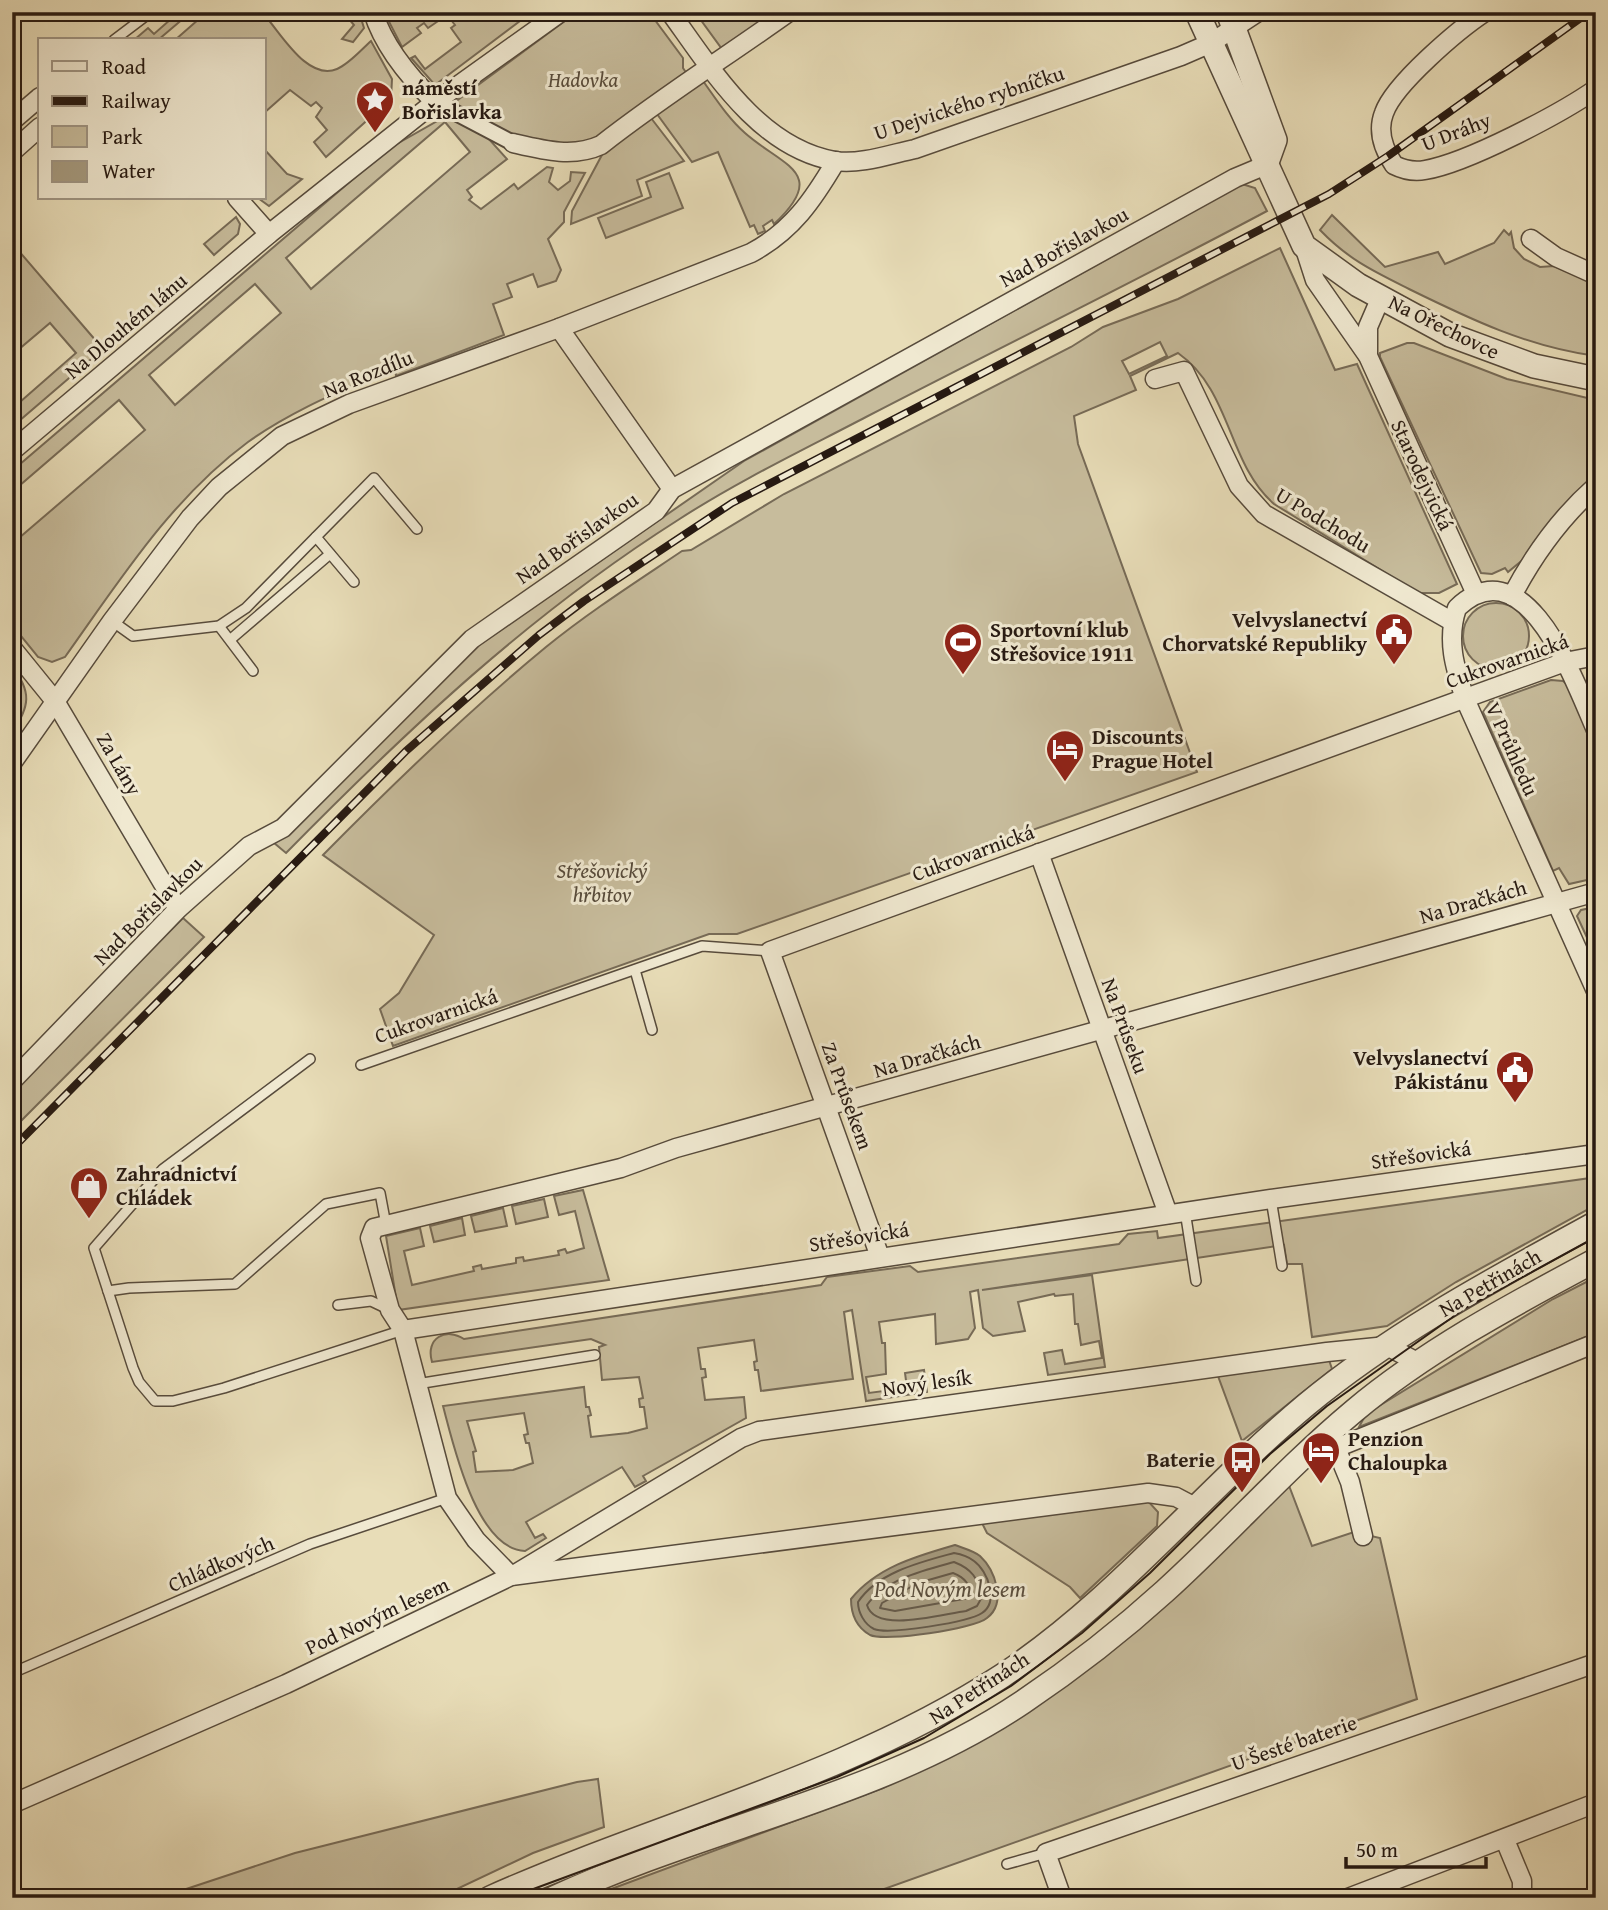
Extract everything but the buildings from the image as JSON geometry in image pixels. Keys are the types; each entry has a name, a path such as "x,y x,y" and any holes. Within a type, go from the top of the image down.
{"street":[{"path":"373,12 378,28 407,73 435,102 513,143 547,151 585,152 601,145 693,76 711,68 789,12"},
{"path":"239,200 269,234 435,102 561,12"},
{"name":"U Dejvického rybníčku","path":"670,12 711,68 759,123 796,148 836,161 872,158 915,149 1181,56 1211,43 1232,20 1258,12"},
{"name":"Starodejvická","path":"1197,12 1304,246 1315,280 1368,356 1476,594"},
{"name":"U Dráhy","path":"1485,12 1469,23 1404,83 1384,112 1383,142 1394,165 1405,170 1425,170 1475,152 1551,116 1596,89"},
{"path":"1232,20 1275,140 1266,165"},
{"path":"12,121 38,99"},
{"path":"12,152 38,129"},
{"name":"Na Rozdílu","path":"12,763 112,621 190,518 219,487 282,436 360,400 559,328 770,243 810,206 836,161"},
{"name":"Nad Bořislavkou","path":"12,1081 178,909 249,846 283,828 472,639 656,511 672,489 1235,178 1266,165"},
{"name":"Na Dlouhém lánu","path":"12,452 269,234"},
{"path":"1531,239 1556,257 1596,275"},
{"name":"Na Ořechovce","path":"1304,246 1358,285 1478,346 1534,366 1596,379"},
{"name":"Starodejvická","path":"1368,356 1368,327 1381,297"},
{"path":"559,328 672,489"},
{"name":"U Podchodu","path":"1155,379 1184,371 1239,486 1264,514 1453,622"},
{"path":"1512,596 1529,564 1570,509 1596,486"},
{"path":"1453,622 1457,608 1476,594 1499,591 1529,607 1542,623 1565,662 1596,730"},
{"name":"V Průhledu","path":"1453,622 1453,662 1465,699 1596,991"},
{"name":"Za Lány","path":"12,648 55,701 178,909"},
{"name":"Cukrovarnická","path":"770,951 1565,662 1596,656"},
{"name":"Na Průseku","path":"1039,853 1102,1030 1176,1213"},
{"name":"Na Dračkách","path":"386,1225 621,1168 676,1148 1596,892"},
{"name":"Za Průsekem","path":"770,951 880,1257"},
{"name":"Střešovická","path":"403,1330 1176,1213 1596,1154"},
{"name":"Na Petřinách","path":"490,1898 564,1865 829,1767 925,1723 1004,1675 1095,1606 1195,1507 1308,1403 1466,1294 1596,1223"},
{"path":"386,1225 374,1228 370,1238 390,1310 403,1330 447,1498 476,1540 511,1576"},
{"name":"Na Petřinách","path":"554,1898 845,1790 933,1754 1022,1702 1134,1618 1326,1447 1353,1412 1419,1363 1507,1308 1596,1260"},
{"path":"1363,1536 1350,1482 1326,1447 1596,1343"},
{"path":"1387,1346 1419,1363"},
{"name":"Nový lesík","path":"511,1576 741,1438 759,1431 1302,1355 1387,1346"},
{"name":"Pod Novým lesem","path":"12,1804 298,1678 511,1576 1148,1493 1176,1497 1195,1507"},
{"name":"U Šesté baterie","path":"1045,1853 1596,1663"},
{"path":"1348,1898 1596,1804"},
{"path":"1505,1840 1522,1881 1522,1898"},
{"path":"1045,1853 1062,1898"}],"lane":[{"path":"117,38 151,12"},
{"path":"112,621 133,636 219,626 246,608 374,478 417,529"},
{"path":"316,537 354,582"},
{"path":"231,639 330,554"},
{"path":"219,626 253,671"},
{"name":"Cukrovarnická","path":"362,1065 702,946 770,951"},
{"path":"635,970 652,1030"},
{"path":"310,1059 163,1169 94,1248 136,1375 155,1401 173,1401 224,1388 403,1330"},
{"path":"108,1292 129,1287 235,1284 326,1204 345,1198 380,1193 386,1225"},
{"path":"1271,1199 1282,1266"},
{"path":"1176,1213 1195,1281"},
{"path":"338,1305 371,1301 390,1310"},
{"path":"417,1384 595,1355"},
{"name":"Chládkových","path":"12,1673 310,1544 447,1498"},
{"name":"U Šesté baterie","path":"1007,1864 1045,1853"}],"green space":[{"path":"179,12 191,12 160,38 136,38 148,28 154,34"},
{"path":"207,12 271,12 266,17 288,45 306,63 326,71 346,64 371,41 392,79 391,99 326,157 314,142 327,130 316,117 322,108 316,102 311,106 290,90 266,111 266,38 177,38"},
{"path":"343,12 359,12 364,28 353,42 342,39 354,25"},
{"path":"384,12 496,12 500,17 506,12 532,12 435,85 411,58 415,56 425,69 461,42 451,28 455,25 447,15 428,28 424,23 417,28 421,33 402,47"},
{"name":"Hadovka","path":"577,12 649,12 683,58 683,68 687,74 604,136 576,148 511,138 464,112 455,102"},
{"path":"695,12 774,12 722,49"},
{"path":"703,81 739,127 794,171 799,181 798,192 790,207 774,224 772,220 763,226 765,231 758,234 754,225 750,227 718,152 692,162 657,114"},
{"path":"448,115 488,138 507,159 467,190 472,197 469,200 481,209 514,184 518,189 547,167 553,168 549,182 558,190 570,181 571,172 585,173 564,212 564,222 548,239 561,270 556,281 538,287 533,274 507,284 512,297 493,304 504,335 396,376 395,366 383,366 385,371 297,412 248,442 220,464 195,489 148,542 65,657 52,662 38,657 12,625 12,544 145,430 119,400 12,492 12,471 395,145","holes":["445,122 470,152 311,289 286,258","255,284 281,313 175,405 149,375"]},
{"path":"651,118 684,161 637,180 642,196 571,224 572,211 603,153"},
{"path":"266,151 287,174 302,179 269,206 261,200 266,200"},
{"path":"669,173 683,208 606,238 598,218 651,197 646,182"},
{"path":"1242,184 1255,188 1267,211 771,466 701,506 624,556 521,634 425,717 286,853 273,842 291,830 479,645 744,461"},
{"path":"1332,215 1385,267 1438,252 1445,264 1494,243 1504,230 1509,235 1511,232 1514,248 1524,259 1540,267 1554,266 1596,284 1596,356 1523,339 1454,311 1384,276 1351,257 1320,230"},
{"path":"236,217 240,224 238,234 214,255 204,244"},
{"path":"12,243 103,349 12,427 12,409 76,353 50,323 12,355"},
{"name":"Střešovický hřbitov","path":"1280,248 1335,370 1357,364 1457,584 1439,593 1418,593 1274,504 1247,468 1209,387 1196,369 1178,353 1130,376 1136,390 1074,416 1078,444 1197,772 737,934 709,934 393,1046 380,1009 399,993 434,935 323,855 432,748 562,634 682,551 691,550 784,494 1071,347 1103,327 1178,299","holes":["1160,342 1167,356 1129,374 1122,361"]},
{"path":"1414,343 1507,379 1596,400 1596,480 1525,558 1508,572 1505,568 1492,574 1481,573 1380,357 1380,353"},
{"path":"1496,603 1509,606 1519,613 1526,623 1529,636 1526,649 1519,659 1509,666 1496,669 1483,666 1473,659 1466,649 1463,636 1466,623 1473,613 1483,606"},
{"path":"12,667 23,684 26,699 22,715 12,732 12,691 15,694 19,692 12,688"},
{"path":"1551,680 1563,681 1569,686 1596,744 1596,878 1569,884 1559,868 1553,871 1483,712 1490,702"},
{"path":"1596,907 1596,957 1577,916 1581,910"},
{"path":"183,918 204,937 12,1130 12,1090"},
{"path":"1596,1169 1596,1205 1456,1282 1387,1326 1312,1337 1302,1264 1287,1264 1284,1245 982,1290 1092,1275 1105,1367 1048,1375 1044,1353 1062,1350 1065,1364 1102,1358 1099,1341 1081,1345 1078,1324 1075,1324 1073,1294 1054,1294 1018,1302 1025,1331 993,1336 983,1328 978,1290 970,1292 975,1328 968,1339 936,1344 935,1314 879,1322 882,1343 885,1343 886,1374 866,1377 869,1393 907,1388 905,1373 924,1370 927,1392 866,1401 852,1310 844,1312 853,1379 761,1391 758,1370 755,1370 754,1362 757,1361 754,1340 698,1348 701,1369 705,1369 706,1377 702,1378 705,1400 744,1397 746,1418 643,1476 646,1481 635,1487 622,1467 526,1522 535,1538 543,1534 546,1538 525,1551 508,1546 493,1533 480,1514 460,1468 443,1406 584,1387 586,1407 589,1407 591,1415 588,1416 591,1437 628,1433 647,1428 644,1407 640,1407 639,1399 643,1398 639,1377 602,1380 599,1347 605,1345 591,1339 432,1362 434,1341 450,1334 464,1339 821,1285 827,1277 910,1266 918,1272 1119,1244 1128,1234 1157,1231 1158,1238 1590,1178","holes":["524,1413 528,1434 524,1435 526,1443 529,1443 533,1463 513,1470 476,1472 473,1452 476,1451 467,1421"]},
{"path":"583,1190 609,1280 398,1310 386,1236 420,1228 424,1246 404,1251 412,1285 474,1271 473,1267 481,1265 482,1269 516,1263 516,1258 523,1257 524,1261 559,1255 558,1251 565,1249 567,1253 584,1248 575,1211 559,1215 554,1196"},
{"path":"544,1199 548,1217 516,1224 512,1206"},
{"path":"503,1208 507,1226 475,1232 471,1216"},
{"path":"462,1218 465,1235 434,1242 430,1226"},
{"path":"1596,1277 1596,1333 1359,1427 1366,1414 1553,1299"},
{"path":"1329,1360 1332,1369 1242,1441 1218,1376"},
{"path":"1288,1483 1312,1546 1354,1532 1380,1538 1417,1699 859,1898 587,1898 883,1788 1027,1709"},
{"path":"1147,1500 1158,1512 1157,1526 1080,1598 1070,1587 987,1533 982,1523"},
{"path":"598,1779 604,1827 533,1853 438,1898 159,1898 295,1853"}],"water":[{"name":"Pod Novým lesem","path":"955,1545 980,1556 994,1578 998,1595 993,1612 987,1618 948,1630 910,1636 879,1637 870,1635 861,1628 853,1614 851,1599 861,1588 898,1564"}],"tram line":[{"path":"509,1898 837,1777 924,1738 1011,1686 1082,1633 1150,1573 1270,1454 1327,1406 1464,1309 1596,1237"}],"railway":[{"path":"12,1149 406,751 539,635 584,601 732,503 1329,194 1388,156 1589,12"}],"place":[{"name":"náměstí Bořislavka","path":"375,134"},
{"name":"Velvyslanectví Chorvatské Republiky","path":"1394,666"},
{"name":"Sportovní klub Střešovice 1911","path":"963,676"},
{"name":"Discounts Prague Hotel","path":"1065,783"},
{"name":"Velvyslanectví Pákistánu","path":"1515,1104"},
{"name":"Zahradnictví Chládek","path":"89,1220"},
{"name":"Penzion Chaloupka","path":"1321,1485"},
{"name":"Baterie","path":"1242,1494"}]}
